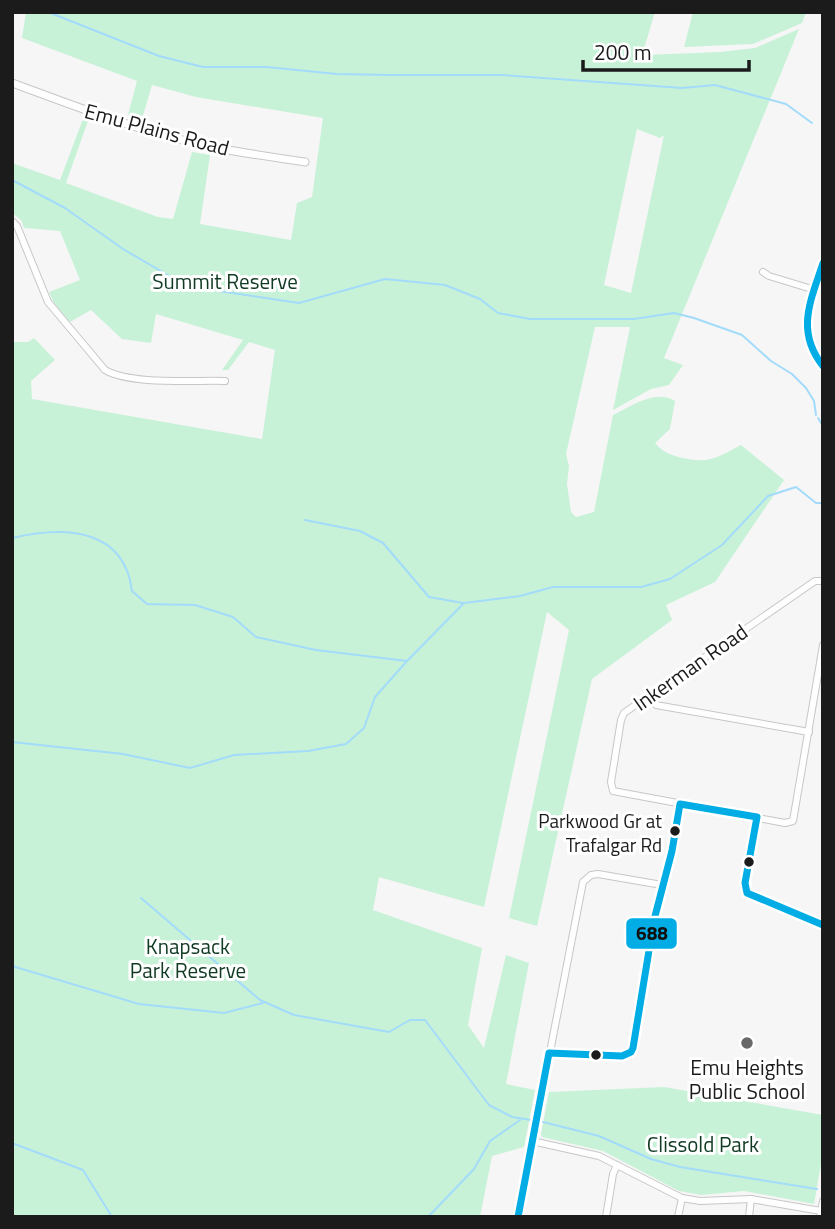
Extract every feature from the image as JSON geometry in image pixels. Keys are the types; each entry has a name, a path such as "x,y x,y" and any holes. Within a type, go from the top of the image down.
{"street":[{"name":"Emu Plains Road","path":"12,83 121,122 170,136 208,146 305,162"},
{"path":"12,221 18,226 48,302 105,370 143,380 225,381"},
{"path":"823,262 805,332 809,349 823,366"},
{"path":"763,272 815,290"},
{"name":"Inkerman Road","path":"680,804 619,794 612,790 622,716 646,696 815,581 823,581"},
{"path":"549,1053 622,1056 632,1051 654,920 672,850 680,804 791,822 795,818 823,645"},
{"path":"646,696 656,705 809,732"},
{"path":"757,817 745,883 747,893 823,925"},
{"path":"518,1217 585,879 598,874 662,886"},
{"path":"532,1141 588,1152 682,1198 701,1201 751,1199 820,1214 823,1201"},
{"path":"606,1217 612,1174 617,1164"},
{"path":"678,1217 682,1198"},
{"path":"749,1217 751,1199"}],"green space":[{"path":"26,12 655,12 643,52 645,55 755,48 799,29 664,358 683,365 669,385 651,389 613,410 630,327 595,327 566,454 571,512 576,517 594,512 613,415 644,400 660,397 675,401 670,429 655,443 664,451 692,460 707,460 741,445 784,480 715,582 666,605 672,620 592,679 537,926 509,918 569,630 547,612 484,907 379,877 373,910 482,948 468,1025 484,1048 506,955 529,963 506,1084 535,1090 524,1147 492,1156 480,1217 12,1217 12,342 28,342 34,338 55,360 31,381 32,399 262,439 275,350 249,342 228,370 222,370 243,340 156,314 151,343 122,339 91,310 70,322 54,303 49,292 80,280 60,231 24,228 21,220 12,213 12,163 60,180 83,119 88,121 66,183 158,217 173,219 192,152 210,155 200,224 291,240 297,203 312,197 323,118 196,97 152,85 142,119 128,115 137,81 22,38","holes":["637,129 660,138 664,135 631,293 604,285"]},
{"path":"693,12 806,12 802,23 753,44 684,47"},
{"name":"Clissold Park","path":"664,1087 823,1115 823,1153 814,1204 744,1191 701,1195 679,1191 603,1151 542,1137 549,1092"}],"waterway":[{"path":"48,12 159,56 203,67 267,67 337,74 502,75 682,88 715,85 786,104 812,123"},
{"path":"12,180 65,208 123,249 171,277 212,290 299,303 385,279 445,285 480,299 498,313 530,319 634,319 674,313 694,318 742,335 771,361 792,374 814,401 816,415"},
{"path":"818,418 823,426"},
{"path":"12,538 51,532 88,536 104,543 117,554 127,570 132,591 147,604 195,605 233,617 256,637 316,650 407,661 464,603 520,596 553,587 641,587 670,579 722,545 768,496 796,487 816,503 823,503"},
{"path":"305,520 360,531 383,543 429,597 463,603"},
{"path":"12,742 123,754 190,768 234,755 308,751 346,744 364,728 375,697 407,661"},
{"path":"141,898 260,1000 294,1015 389,1032 410,1020 425,1020 489,1105 512,1117 531,1120"},
{"path":"12,966 139,1004 224,1013 263,1003"},
{"path":"428,1217 474,1169 490,1141 520,1120"},
{"path":"543,1122 599,1136 651,1159 680,1167 817,1189"},
{"path":"12,1143 83,1170 112,1217"}],"transit line":[{"name":"688","path":"823,263 808,315 810,340 814,353 823,366"},
{"name":"688","path":"518,1217 549,1053 622,1056 633,1048 654,920 672,851 680,804 757,817 745,883 747,893 823,925"}],"place":[{"name":"Parkwood Gr at Trafalgar Rd","path":"675,831"},
{"name":"Emu Heights Public School","path":"747,1043"}],"park label":[{"name":"Summit Reserve","path":"225,281"},
{"name":"Knapsack Park Reserve","path":"188,958"}]}
